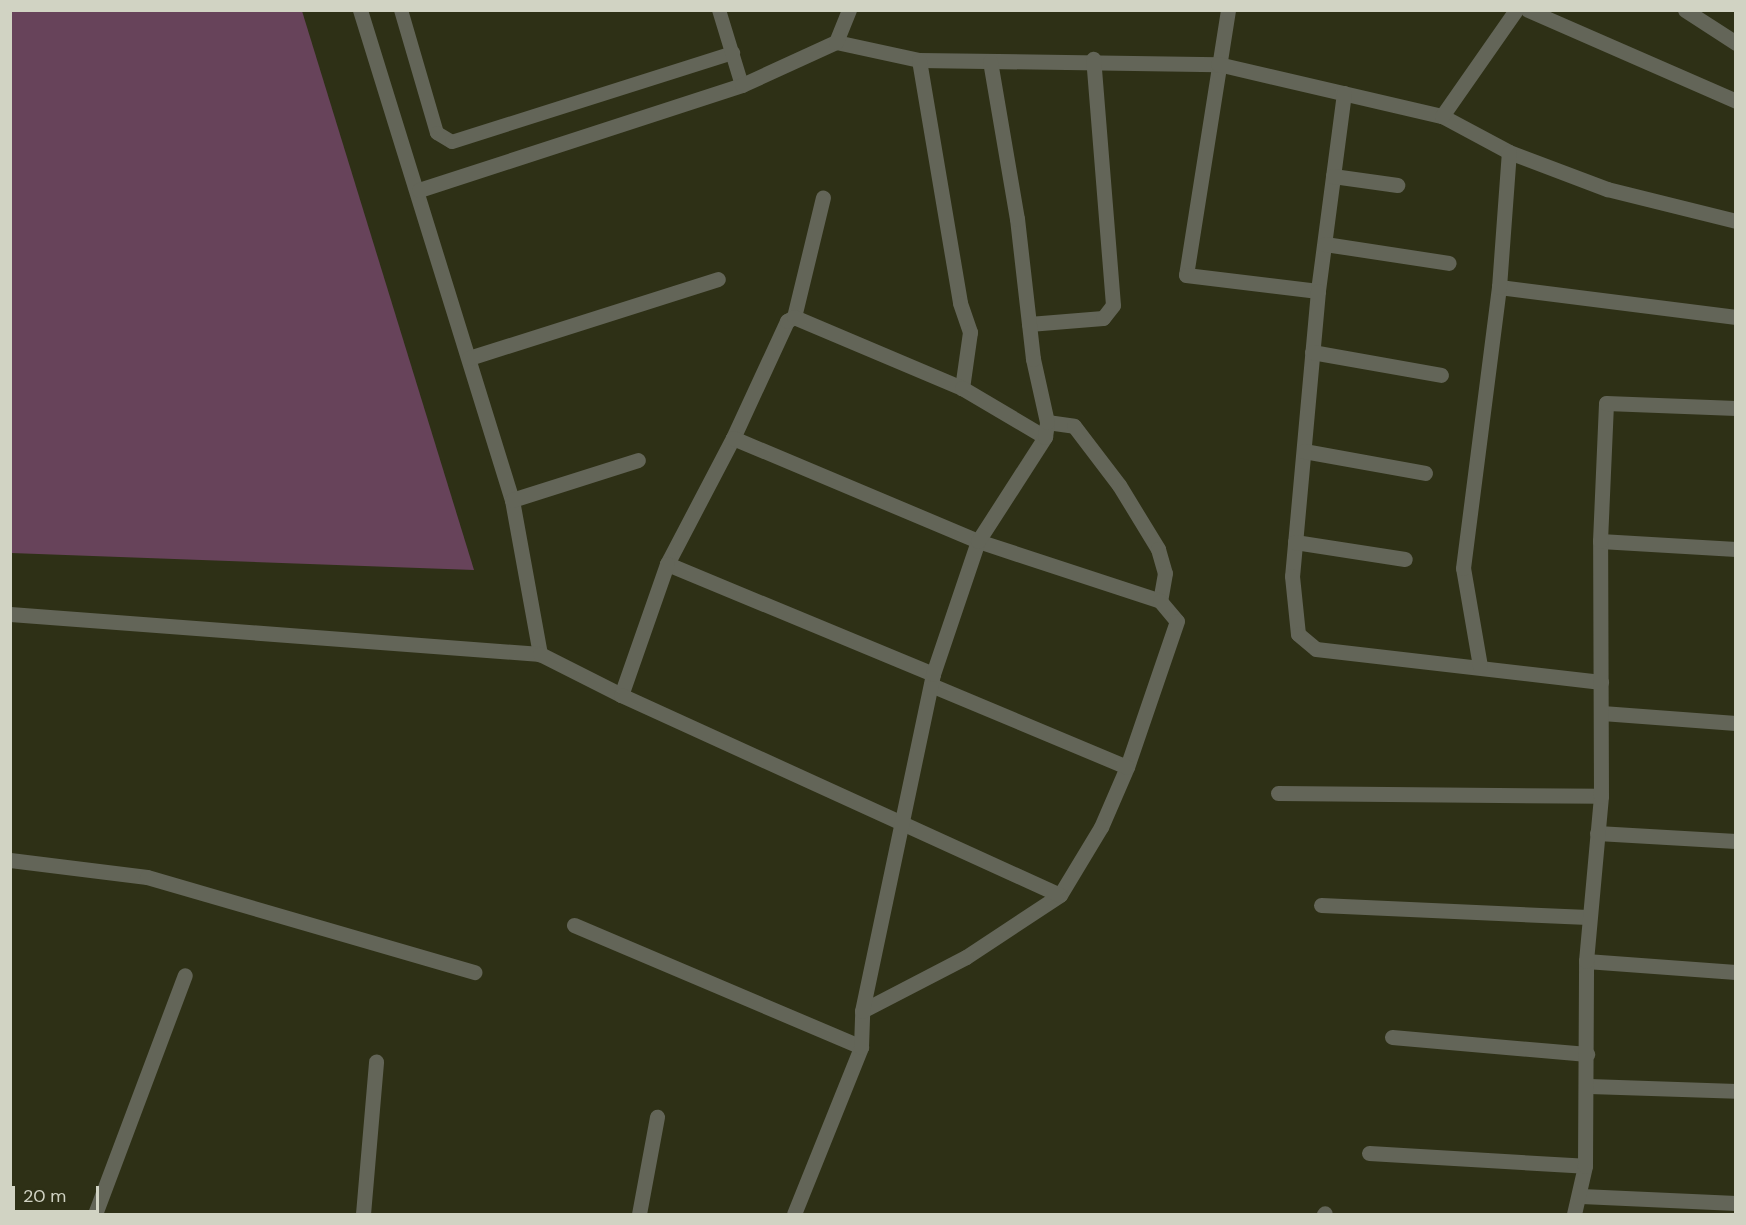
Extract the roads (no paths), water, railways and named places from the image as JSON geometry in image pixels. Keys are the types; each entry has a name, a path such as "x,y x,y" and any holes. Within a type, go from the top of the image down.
{"street":[{"path":"360,10 419,190 512,500 540,654"},
{"path":"836,42 849,10"},
{"path":"1228,10 1186,275 1318,291"},
{"path":"1442,116 1516,10"},
{"path":"1528,10 1736,101"},
{"path":"1685,10 1736,43"},
{"path":"419,190 742,85 836,42 919,60 1093,59 1218,64 1442,116 1509,152 1607,189 1736,221"},
{"path":"1029,324 1103,318 1113,305 1093,59"},
{"path":"919,60 960,303 970,332 962,388"},
{"path":"794,1215 861,1047 862,1011 899,825 932,680 978,541 1045,437 1047,422 1029,324 990,61"},
{"path":"1344,93 1312,352 1295,543 1294,620 1304,642 1316,649 1480,666 1601,682"},
{"path":"1480,666 1462,568 1499,287 1509,152"},
{"path":"1333,176 1397,185"},
{"path":"621,695 667,564 733,438 787,321 794,317 823,197"},
{"path":"1325,244 1449,264"},
{"path":"469,358 718,279"},
{"path":"1499,287 1736,317"},
{"path":"794,317 962,388 1045,437"},
{"path":"1312,352 1441,375"},
{"path":"1574,1215 1581,1196 1585,1166 1589,1086 1586,961 1588,917 1601,796 1600,541 1606,403 1736,408"},
{"path":"1047,422 1074,426 1119,485 1158,549 1165,573 1161,601"},
{"path":"733,438 978,541 1161,601 1177,621 1127,767 1101,827 1060,895 966,957 862,1011"},
{"path":"1304,451 1425,473"},
{"path":"512,500 638,460"},
{"path":"1600,541 1736,549"},
{"path":"1295,543 1405,559"},
{"path":"667,564 1127,767"},
{"path":"10,614 540,654 621,695 899,825 982,856 1060,895"},
{"path":"1602,713 1736,723"},
{"path":"1278,794 1601,796"},
{"path":"1597,833 1736,841"},
{"path":"10,860 147,877 475,972"},
{"path":"1321,905 1588,917"},
{"path":"574,925 861,1047"},
{"path":"1586,961 1736,972"},
{"path":"95,1215 186,975"},
{"path":"1392,1037 1587,1054"},
{"path":"363,1215 376,1062"},
{"path":"1589,1086 1736,1091"},
{"path":"639,1215 657,1117"},
{"path":"1369,1153 1585,1166"},
{"path":"1581,1196 1736,1203"}],"lane":[{"path":"401,10 437,133 452,142 733,53"},
{"path":"719,10 742,85"}]}
